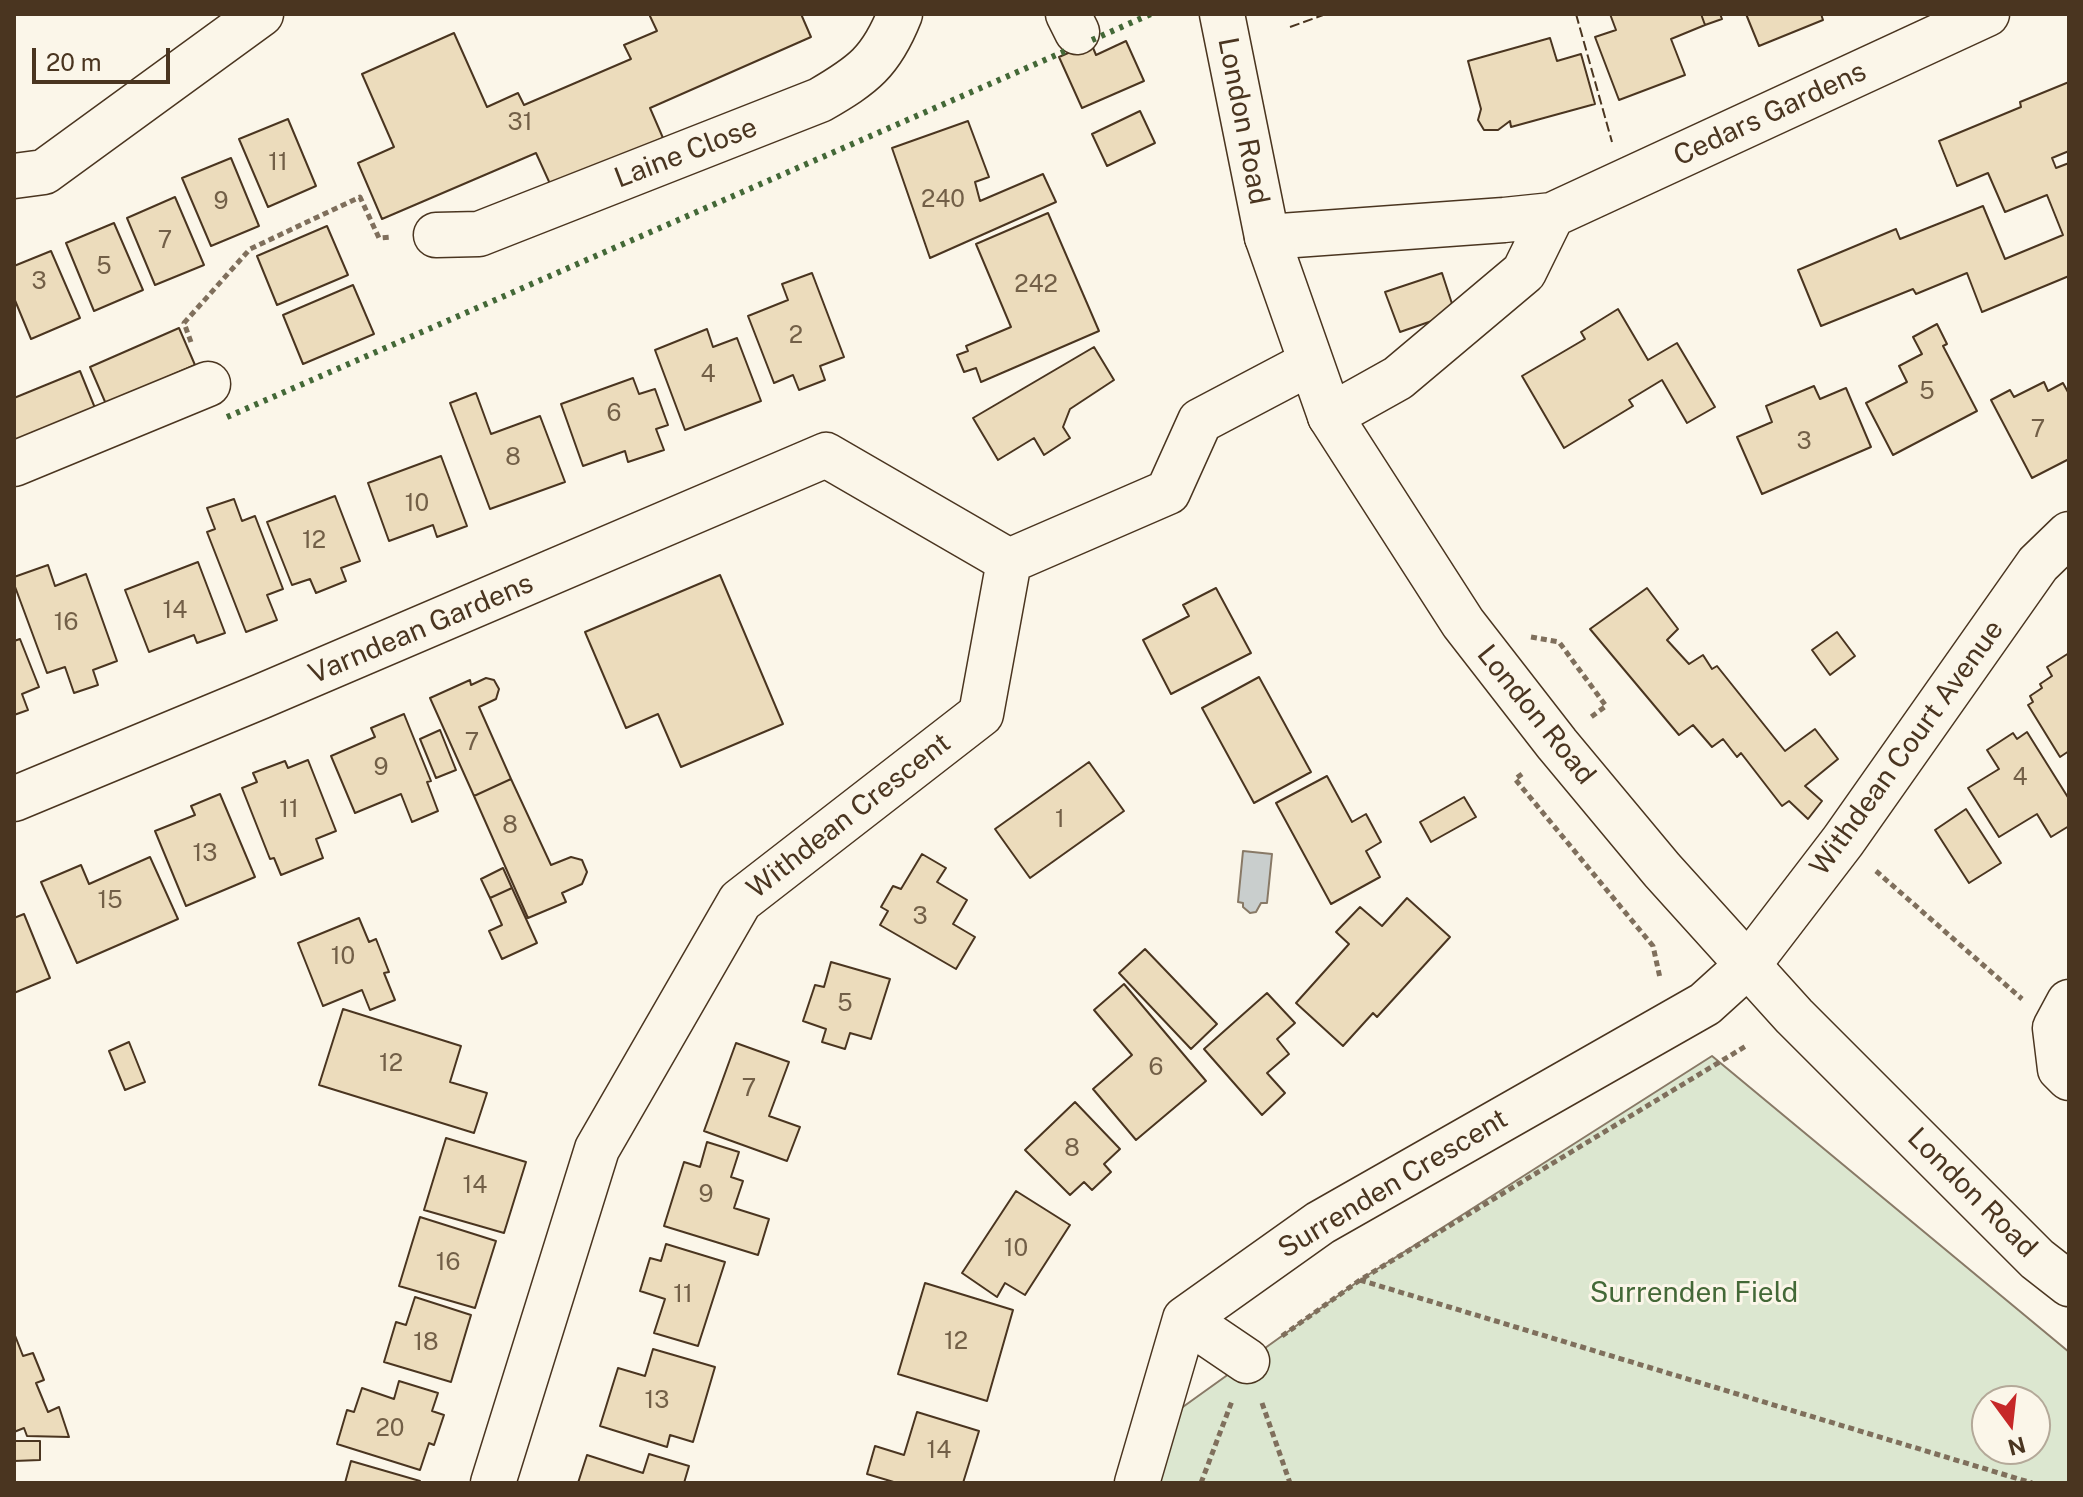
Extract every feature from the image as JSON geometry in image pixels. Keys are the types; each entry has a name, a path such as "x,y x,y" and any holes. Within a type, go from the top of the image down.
{"main road":[{"path":"14,176 44,172 261,14"},
{"name":"Laine Close","path":"436,235 479,234 820,100 858,77 883,50 900,14"},
{"name":"London Road","path":"1222,14 1267,237 1330,416 1463,623 1557,744 1662,870 1794,1016 2026,1248 2069,1284"},
{"name":"Cedars Gardens","path":"1267,237 1552,215 1987,14"},
{"path":"1330,416 1398,378 1524,272 1552,215"},
{"path":"1009,561 1168,492 1200,421 1310,363"},
{"path":"14,464 208,384"},
{"name":"Varndean Gardens","path":"14,799 826,455 1009,561"},
{"name":"Withdean Court Avenue","path":"1748,965 1843,841 2038,564 2069,534"},
{"name":"Withdean Crescent","path":"493,1483 597,1149 740,901 981,714 1009,561"},
{"name":"Surrenden Crescent","path":"1185,1319 1320,1223 1705,1004 1748,965"},
{"path":"2062,1015 2060,1069 2069,1078"},
{"path":"1137,1483 1185,1319 1247,1361"}],"path":[{"path":"208,384 184,323 250,249 360,197 379,238 436,235"},
{"path":"1559,642 1606,706"},
{"path":"1515,779 1653,946"},
{"path":"1843,841 2062,1015"},
{"path":"1201,1483 1247,1361 1360,1280 1746,1046"},
{"path":"1360,1280 2032,1483"},
{"path":"1247,1361 1290,1483"}],"green space":[{"name":"Surrenden Field","path":"1712,1056 2069,1352 2069,1483 1150,1483 1180,1409 1360,1280"}],"shaded area":[{"path":"1243,851 1272,854 1267,903 1261,903 1256,912 1250,913 1243,903 1238,902"}],"building":[{"path":"649,14 801,14 811,37 650,108 663,138 551,186 536,153 382,219 358,163 394,147 362,74 454,33 487,107 518,93 524,105 631,59 624,45 657,31"},
{"path":"1610,14 1701,14 1705,25 1671,39 1685,75 1619,100 1595,37 1616,30"},
{"path":"1701,14 1720,14 1722,19 1705,25"},
{"path":"1746,14 1821,14 1823,20 1759,46"},
{"path":"1550,38 1557,61 1581,54 1595,104 1511,127 1510,121 1498,130 1484,130 1478,120 1481,109 1468,61"},
{"path":"1126,41 1144,81 1082,108 1059,57 1091,43 1096,55"},
{"path":"2069,82 2069,151 2052,158 2056,168 2069,163 2069,276 1982,312 1967,273 1916,294 1913,289 1821,326 1798,270 1896,229 1900,239 1983,206 2005,259 2063,235 2047,195 2005,212 1988,173 1957,186 1939,141 2021,107 2020,102"},
{"path":"1140,111 1155,143 1107,166 1092,134"},
{"path":"288,119 316,186 268,207 239,139"},
{"path":"968,121 989,177 975,182 980,201 1043,174 1056,202 930,258 892,148"},
{"path":"231,158 259,226 211,246 182,178"},
{"path":"175,197 204,265 155,285 127,218"},
{"path":"1048,213 1099,331 981,382 976,368 964,372 957,355 968,351 966,346 1011,327 976,244"},
{"path":"114,223 143,290 94,311 66,243"},
{"path":"327,226 348,275 277,305 257,256"},
{"path":"51,251 80,318 31,339 14,298 14,266"},
{"path":"812,273 844,357 820,366 825,380 799,390 793,375 774,383 748,316 788,300 782,284"},
{"path":"1442,273 1455,313 1400,332 1385,292"},
{"path":"353,285 374,334 303,364 283,315"},
{"path":"1618,309 1648,360 1677,343 1715,407 1687,423 1662,380 1629,400 1633,406 1564,448 1522,376 1585,339 1581,332"},
{"path":"1937,324 1947,344 1943,346 1977,411 1893,455 1866,403 1907,382 1899,366 1922,354 1913,337"},
{"path":"179,328 195,365 106,404 90,367"},
{"path":"707,329 713,347 737,338 761,401 685,430 655,350"},
{"path":"1094,347 1114,380 1070,409 1063,427 1070,438 1044,455 1034,438 998,460 973,418"},
{"path":"80,371 95,408 14,442 14,398"},
{"path":"633,378 639,394 655,389 668,425 656,429 664,450 628,462 625,451 583,466 561,404"},
{"path":"2044,382 2048,391 2063,383 2069,394 2069,459 2032,478 1991,400 2010,390 2014,397"},
{"path":"1814,386 1820,399 1846,388 1871,447 1762,494 1737,437 1772,422 1766,406"},
{"path":"476,393 491,434 540,416 565,482 490,509 450,403"},
{"path":"441,456 467,526 437,537 433,525 389,541 368,483"},
{"path":"335,496 360,561 341,568 346,581 316,593 310,579 292,585 267,522"},
{"path":"234,499 242,521 255,516 283,589 267,595 277,620 246,632 207,532 215,529 207,508"},
{"path":"198,562 225,633 197,643 194,635 149,652 125,590"},
{"path":"48,565 55,586 86,574 117,661 93,670 98,685 74,693 65,667 47,673 14,584 14,577"},
{"path":"720,575 783,724 681,767 658,714 626,728 585,632"},
{"path":"1216,588 1251,653 1171,694 1143,640 1189,616 1183,605"},
{"path":"1647,588 1678,629 1667,640 1689,664 1703,655 1712,669 1717,666 1785,751 1815,729 1838,759 1805,786 1822,801 1808,819 1789,801 1782,806 1741,753 1737,757 1723,739 1712,747 1693,725 1679,735 1590,629"},
{"path":"1837,632 1855,656 1830,675 1812,650"},
{"path":"20,639 39,687 22,694 28,710 14,715 14,641"},
{"path":"2069,653 2069,751 2060,757 2028,705 2033,702 2030,696 2052,676 2047,667"},
{"path":"1259,677 1311,772 1254,803 1202,708"},
{"path":"486,678 494,680 499,689 496,699 479,707 511,779 474,796 430,698 470,680 471,685"},
{"path":"404,714 431,781 427,782 438,811 412,822 401,794 355,813 331,756 375,737 371,728"},
{"path":"440,730 456,770 436,778 420,739"},
{"path":"2027,732 2069,799 2069,826 2051,837 2037,814 1999,837 1968,788 1999,769 1987,750 2013,733 2017,739"},
{"path":"308,760 336,831 316,839 323,858 281,875 274,858 270,859 242,788 257,782 253,773 285,761 288,768"},
{"path":"1089,762 1124,811 1030,878 995,829"},
{"path":"1327,776 1352,822 1366,814 1381,842 1366,851 1380,877 1331,904 1276,803"},
{"path":"511,779 551,865 571,857 582,860 587,872 582,884 562,893 566,902 528,918 474,796"},
{"path":"220,794 255,877 186,906 155,831 195,815 191,806"},
{"path":"1464,797 1476,817 1431,842 1420,822"},
{"path":"1966,809 2001,863 1969,883 1935,830"},
{"path":"922,854 946,868 937,882 967,900 953,924 975,937 956,969 880,925 888,911 881,907 893,886 901,889"},
{"path":"150,857 178,919 77,963 41,882 81,865 89,884"},
{"path":"503,868 512,888 490,898 481,879"},
{"path":"512,888 537,943 502,959 489,931 502,925 490,898"},
{"path":"1407,898 1450,937 1377,1017 1373,1013 1343,1046 1296,1003 1349,944 1336,932 1360,907 1382,926"},
{"path":"24,914 50,978 14,993 14,918"},
{"path":"359,918 369,942 376,939 389,972 384,973 395,1000 370,1010 362,990 323,1006 298,943"},
{"path":"1145,949 1217,1024 1191,1049 1119,973"},
{"path":"831,962 890,979 871,1039 850,1033 845,1049 822,1042 826,1029 803,1021 815,985 824,987"},
{"path":"1124,984 1206,1081 1136,1140 1093,1089 1132,1055 1094,1010"},
{"path":"1267,993 1295,1023 1277,1039 1289,1054 1267,1073 1285,1093 1262,1115 1204,1049"},
{"path":"343,1009 461,1046 450,1082 487,1093 474,1133 319,1085"},
{"path":"129,1042 145,1082 125,1090 109,1051"},
{"path":"736,1043 789,1062 769,1116 800,1127 787,1161 704,1131"},
{"path":"1075,1102 1120,1149 1104,1164 1111,1172 1092,1190 1084,1182 1070,1195 1025,1150"},
{"path":"446,1138 526,1162 504,1233 424,1210"},
{"path":"707,1142 739,1152 731,1177 743,1181 734,1208 769,1219 758,1255 664,1226 684,1162 700,1167"},
{"path":"1016,1191 1070,1225 1025,1295 1005,1283 997,1297 962,1273"},
{"path":"420,1217 496,1241 475,1308 399,1286"},
{"path":"666,1244 725,1262 698,1346 654,1333 665,1299 640,1291 650,1258 661,1261"},
{"path":"925,1283 1013,1310 987,1401 898,1374"},
{"path":"415,1297 471,1315 451,1382 384,1362 396,1322 406,1325"},
{"path":"14,1333 23,1356 33,1353 44,1380 36,1383 48,1412 59,1407 69,1437 27,1436 24,1428 14,1432"},
{"path":"653,1349 715,1367 693,1442 670,1435 667,1447 600,1426 618,1368 645,1376"},
{"path":"399,1381 438,1393 432,1411 444,1415 434,1445 429,1443 420,1470 337,1444 347,1410 354,1412 362,1388 394,1399"},
{"path":"917,1412 979,1431 963,1483 897,1483 867,1474 875,1446 904,1455"},
{"path":"14,1441 40,1441 40,1460 14,1461"},
{"path":"649,1454 689,1466 684,1483 578,1483 587,1455 643,1473"},
{"path":"351,1461 420,1481 345,1483"}],"hedge":[{"path":"1092,40 1151,14"},
{"path":"227,417 1070,49"}],"fence":[{"path":"1290,27 1326,14"},
{"path":"1576,14 1612,142"}]}
